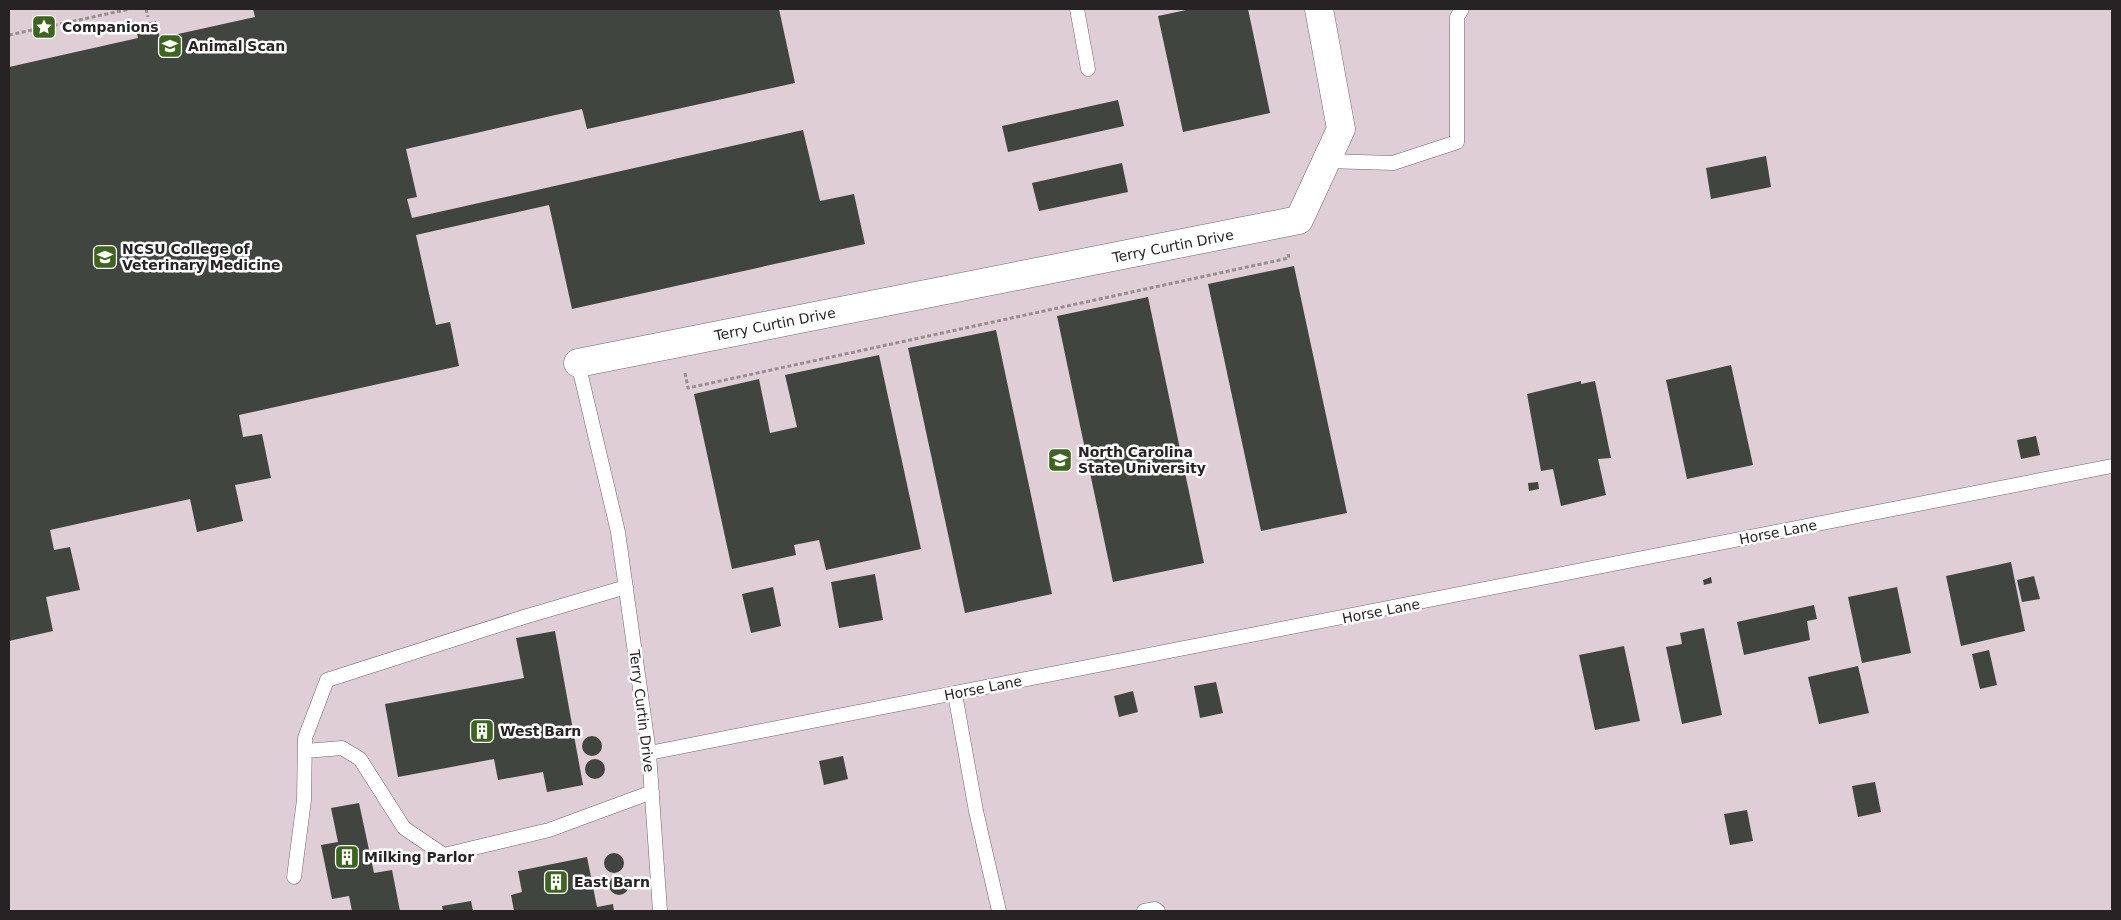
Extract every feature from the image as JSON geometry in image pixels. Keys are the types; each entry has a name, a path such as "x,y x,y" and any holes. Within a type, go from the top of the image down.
{"street":[{"name":"Terry Curtin Drive","path":"578,363 1299,220 1341,129 1319,9"}],"lane":[{"path":"1077,9 1088,69"},
{"path":"1326,161 1392,163 1457,142 1457,17 1462,9"},
{"name":"Terry Curtin Drive","path":"578,363 618,532 649,754 660,911"},
{"name":"Horse Lane","path":"649,754 2112,466"},
{"path":"294,877 304,800 306,738 327,680 524,617 626,587"},
{"path":"955,694 976,812 999,911"},
{"path":"305,751 342,748 360,759 404,828 444,855 549,830 652,792"},
{"path":"1144,911 1155,909 1158,911"}],"path":[{"path":"9,35 130,9"},
{"path":"146,9 148,17"},
{"path":"679,343 688,388 1289,258 1283,224"}],"shaded area":[{"name":"North Carolina State University","path":"9,9 2112,9 2112,911 9,911"}],"building":[{"path":"253,9 779,9 795,83 587,129 582,109 406,149 417,197 407,199 412,218 803,130 820,201 854,194 865,244 572,309 549,205 416,235 436,325 450,322 459,366 239,415 243,437 262,434 271,478 235,485 243,521 197,532 190,499 50,530 54,550 70,547 80,590 46,597 53,631 9,641 9,67 138,38 135,25 156,21 160,38 255,17"},
{"path":"1191,9 1248,9 1270,113 1183,132 1158,16"},
{"path":"1118,100 1124,126 1008,152 1002,126"},
{"path":"1766,156 1771,187 1711,199 1706,168"},
{"path":"1122,163 1128,192 1039,211 1032,183"},
{"path":"1294,266 1347,513 1261,531 1208,284"},
{"path":"1148,297 1204,563 1113,582 1057,316"},
{"path":"996,330 1052,594 965,613 908,348"},
{"path":"879,355 921,549 826,570 819,540 794,545 796,555 732,569 694,394 759,379 770,433 797,427 785,375"},
{"path":"1731,365 1753,465 1687,479 1666,380"},
{"path":"1581,381 1581,384 1595,381 1611,458 1598,459 1606,495 1561,506 1553,469 1541,471 1527,394"},
{"path":"2036,436 2040,455 2021,459 2017,440"},
{"path":"1538,482 1539,489 1529,491 1528,483"},
{"path":"2011,562 2025,631 1961,646 1946,576"},
{"path":"875,574 883,620 839,628 831,582"},
{"path":"2034,576 2040,599 2022,602 2017,580"},
{"path":"1711,577 1712,583 1704,585 1703,580"},
{"path":"773,587 781,626 751,633 742,594"},
{"path":"1897,587 1911,653 1862,663 1848,597"},
{"path":"1814,605 1817,619 1807,621 1810,640 1744,655 1737,622"},
{"path":"1704,628 1722,715 1682,724 1666,647 1682,644 1680,633"},
{"name":"West Barn","path":"555,631 583,785 547,792 543,772 498,780 494,759 398,777 385,704 524,678 516,638"},
{"path":"1624,646 1640,721 1595,730 1579,655"},
{"path":"1989,650 1997,685 1980,689 1972,654"},
{"path":"1858,666 1869,713 1819,724 1808,677"},
{"path":"1216,682 1223,713 1200,718 1194,686"},
{"path":"1133,691 1138,712 1119,717 1114,696"},
{"path":"592,736 599,739 602,746 599,753 592,756 585,753 582,746 585,739"},
{"path":"843,756 848,779 824,785 819,761"},
{"path":"595,759 602,762 605,769 602,776 595,779 588,776 585,769 588,762"},
{"path":"1875,782 1881,812 1858,817 1852,786"},
{"name":"Milking Parlor","path":"359,803 374,873 392,870 400,911 352,911 349,896 332,899 321,845 338,842 331,808"},
{"path":"1747,810 1753,841 1730,845 1724,814"},
{"path":"610,853 618,853 624,859 624,867 618,873 610,873 604,867 604,859"},
{"name":"East Barn","path":"587,857 597,907 613,904 614,911 514,911 511,895 522,892 518,871"},
{"path":"619,875 626,878 629,885 626,892 619,895 612,892 609,885 612,878"},
{"path":"471,901 473,911 443,911 442,906"}],"place":[{"name":"Companions","path":"44,27"},
{"name":"Animal Scan","path":"170,46"},
{"name":"NCSU College of Veterinary Medicine","path":"105,257"},
{"name":"North Carolina State University","path":"1060,460"},
{"name":"West Barn","path":"482,731"},
{"name":"Milking Parlor","path":"347,857"},
{"name":"East Barn","path":"556,882"}]}
